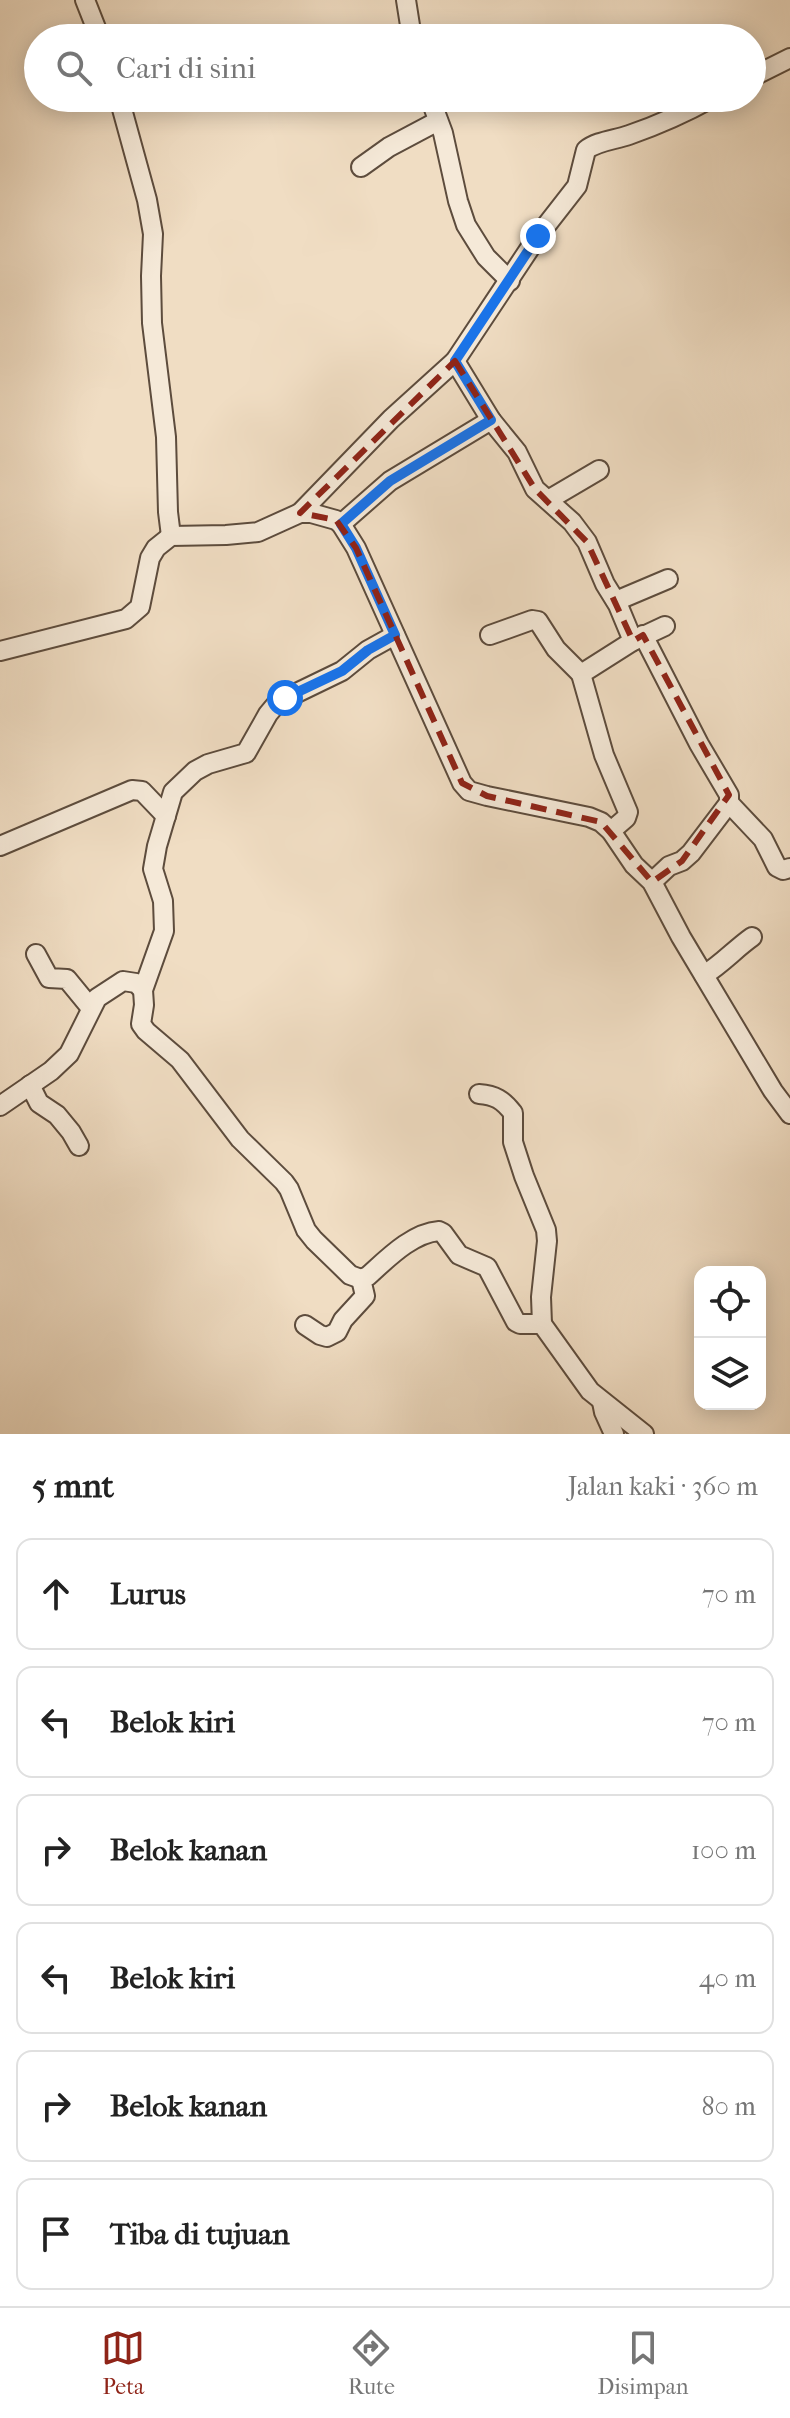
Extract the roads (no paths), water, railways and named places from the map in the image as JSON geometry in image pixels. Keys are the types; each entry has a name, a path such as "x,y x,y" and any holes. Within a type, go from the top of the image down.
{"street":[{"path":"85,0 94,24"},
{"path":"406,0 410,24"},
{"path":"766,70 790,58"},
{"path":"123,112 153,234 152,323 166,437 171,536"},
{"path":"435,112 466,225 486,257 510,281"},
{"path":"0,651 126,619 135,613 140,607 150,558 156,548 171,536 258,532 300,513 391,419 455,361 538,236 577,186 586,150 686,112"},
{"path":"361,167 389,147 438,121"},
{"path":"455,361 491,420 517,452 535,489 581,533 605,584 729,795 729,803 691,853 669,866 652,882"},
{"path":"341,524 390,481 491,420"},
{"path":"548,500 599,470"},
{"path":"300,513 325,516 341,524 356,548 462,783 469,791 589,817 611,831 622,849 652,882 681,937 773,1091 790,1114"},
{"path":"616,601 668,579"},
{"path":"490,635 532,620 538,621 556,649 581,674 604,755 628,812 626,818 611,831"},
{"path":"581,674 638,638 665,626"},
{"path":"395,635 368,650 342,671 278,702 272,707 246,753 208,764 195,771 173,792 153,869 163,901 164,931 143,990 143,1028 180,1060 240,1139 284,1182 306,1230 350,1275 361,1279 368,1276 409,1243 439,1231 459,1255 487,1267 516,1322 542,1324"},
{"path":"0,846 132,790 142,791 166,816"},
{"path":"729,803 763,839 777,867 783,870 790,868"},
{"path":"704,975 752,937"},
{"path":"36,954 49,978 67,979 90,1007"},
{"path":"0,1106 62,1062 81,1033 90,1007 97,998 123,981 136,983 143,990"},
{"path":"30,1085 39,1103 57,1115 79,1146"},
{"path":"479,1094 501,1099 513,1113 513,1142 546,1230 542,1324 590,1391 644,1434"},
{"path":"305,1325 327,1337 337,1332 343,1320 365,1296 361,1279"},
{"path":"602,1402 614,1434"}]}
